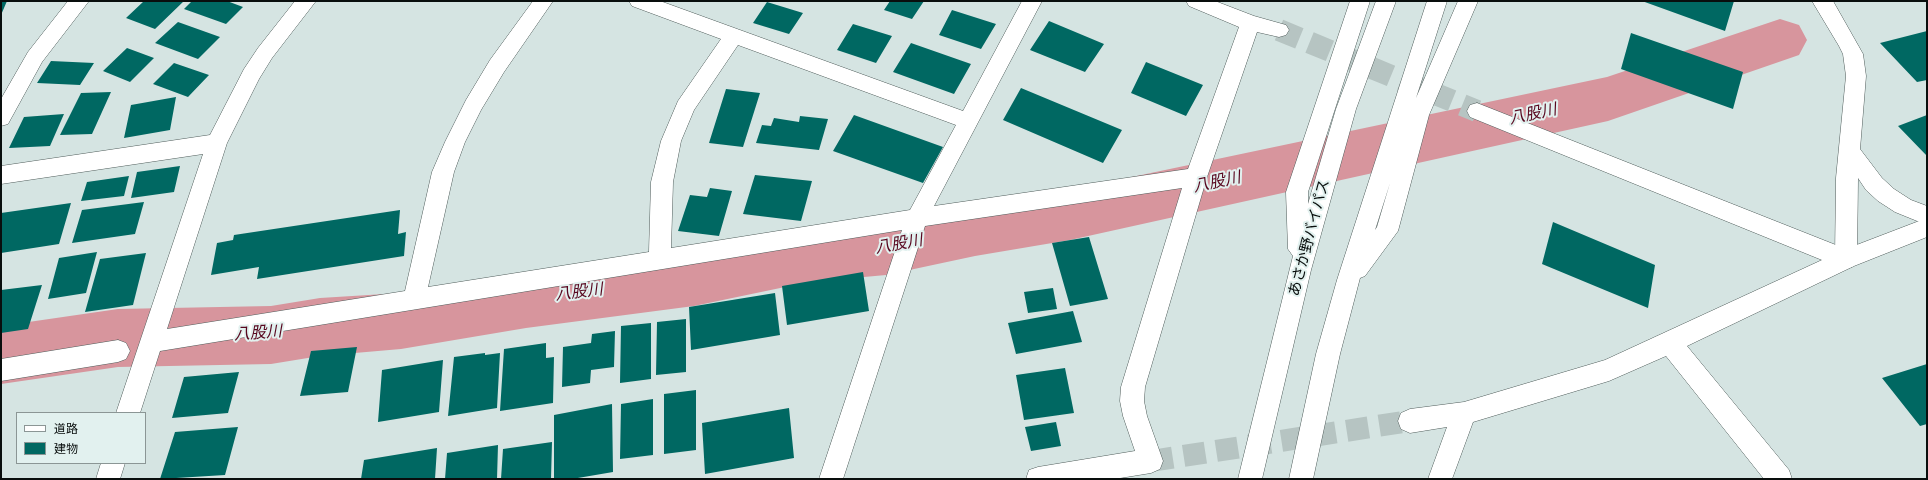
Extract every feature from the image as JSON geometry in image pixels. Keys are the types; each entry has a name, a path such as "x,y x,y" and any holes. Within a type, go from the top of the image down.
{"main road":[{"path":"1,118 35,57 79,1"},
{"path":"128,412 150,342 217,143 265,53 306,1"},
{"path":"414,300 443,172 455,142 473,106 497,66 543,1"},
{"path":"639,1 968,121"},
{"path":"831,479 917,218 1032,1"},
{"path":"1196,1 1250,23 1279,30"},
{"path":"1300,270 1298,192 1360,1"},
{"name":"あさか野バイパス","path":"1250,479 1300,270 1346,109 1386,1"},
{"path":"1302,479 1328,354 1348,280 1437,1"},
{"path":"1348,280 1387,231 1419,115 1468,1"},
{"path":"1822,1 1840,28 1854,54 1856,76 1847,178 1846,259"},
{"path":"1038,479 1151,461 1135,416 1132,401 1133,387 1196,177 1250,23"},
{"path":"660,260 662,182 672,141 685,107 734,36"},
{"path":"1477,111 1846,259"},
{"path":"1,175 217,143"},
{"path":"1850,152 1870,179 1886,195 1908,208 1927,216"},
{"path":"150,342 917,218 1196,177"},
{"path":"1410,421 1464,413 1609,370 1670,343 1846,259 1927,227"},
{"path":"1670,343 1780,479"},
{"path":"1,370 118,351"},
{"path":"1440,479 1464,413"},
{"path":"108,479 113,464"}],"building":[{"path":"1,1 7,1 1,15"},
{"path":"144,1 184,1 155,29 126,18"},
{"path":"192,1 227,1 243,7 226,24 184,9"},
{"path":"890,1 924,1 912,19 884,10"},
{"path":"1642,1 1734,1 1725,31"},
{"path":"767,2 803,13 789,34 753,23"},
{"path":"952,10 996,24 981,49 939,35"},
{"path":"1049,21 1104,44 1085,72 1030,50"},
{"path":"178,22 220,37 198,59 155,43"},
{"path":"853,24 892,36 876,63 837,50"},
{"path":"1927,31 1927,80 1917,82 1880,43"},
{"path":"1631,33 1743,72 1733,109 1621,69"},
{"path":"911,43 971,64 954,94 893,72"},
{"path":"127,48 154,58 130,82 103,71"},
{"path":"51,61 94,63 80,85 37,83"},
{"path":"1146,62 1203,85 1186,116 1131,93"},
{"path":"174,63 209,75 188,97 153,84"},
{"path":"1021,88 1122,130 1103,163 1003,120"},
{"path":"726,89 760,93 743,147 709,143"},
{"path":"111,92 92,134 60,135 81,93"},
{"path":"176,97 170,130 124,138 131,105"},
{"path":"64,114 50,146 9,148 24,117"},
{"path":"854,115 943,147 923,183 833,151"},
{"path":"1927,115 1927,156 1898,126"},
{"path":"800,116 828,119 819,150 756,143 762,125 771,126 774,118 799,122"},
{"path":"180,166 174,192 131,198 137,172"},
{"path":"755,175 812,181 801,221 743,214"},
{"path":"129,176 124,196 81,201 87,182"},
{"path":"710,188 732,191 719,236 678,231 690,195 707,197"},
{"path":"144,202 135,234 72,243 82,210"},
{"path":"71,203 59,244 1,253 1,213"},
{"path":"400,210 398,234 406,232 404,256 257,279 259,267 211,275 217,243 233,240 234,235"},
{"path":"1553,222 1655,265 1648,308 1542,264"},
{"path":"1089,237 1108,299 1070,306 1052,243"},
{"path":"97,252 86,293 48,299 59,258"},
{"path":"146,253 133,305 85,312 100,259"},
{"path":"863,272 869,311 787,325 782,286"},
{"path":"42,285 28,329 1,333 1,290"},
{"path":"1053,288 1057,309 1028,313 1024,292"},
{"path":"775,293 780,335 691,350 689,307"},
{"path":"1073,311 1082,342 1016,354 1008,323"},
{"path":"686,319 686,372 656,375 657,322"},
{"path":"651,323 651,379 620,383 621,326"},
{"path":"615,331 614,367 591,370 590,383 562,387 563,347 591,343 592,334"},
{"path":"546,343 546,358 554,357 553,403 500,411 504,349"},
{"path":"357,347 348,392 300,396 311,351"},
{"path":"485,353 485,355 500,353 497,408 448,416 454,357"},
{"path":"443,360 439,412 378,422 382,370"},
{"path":"1927,364 1927,424 1920,426 1882,378"},
{"path":"1065,368 1074,413 1024,420 1016,375"},
{"path":"239,372 228,413 172,418 184,377"},
{"path":"696,390 696,450 664,454 664,394"},
{"path":"653,399 653,455 620,459 621,404"},
{"path":"612,404 613,472 572,479 554,479 554,415"},
{"path":"789,408 794,458 705,474 702,423"},
{"path":"1056,422 1061,446 1031,451 1025,427"},
{"path":"238,427 225,475 160,479 175,432"},
{"path":"552,442 551,479 501,479 503,449"},
{"path":"498,445 497,479 445,479 447,453"},
{"path":"437,448 435,479 361,479 364,460"}],"waterway":[{"name":"八股川","path":"1,355 118,338 271,335 320,327 401,321 526,300 694,279 809,256 886,249 975,230 1070,215 1608,99 1780,40"}],"tunnel":[{"path":"1279,30 1477,111"},
{"path":"1151,461 1410,421"}]}
